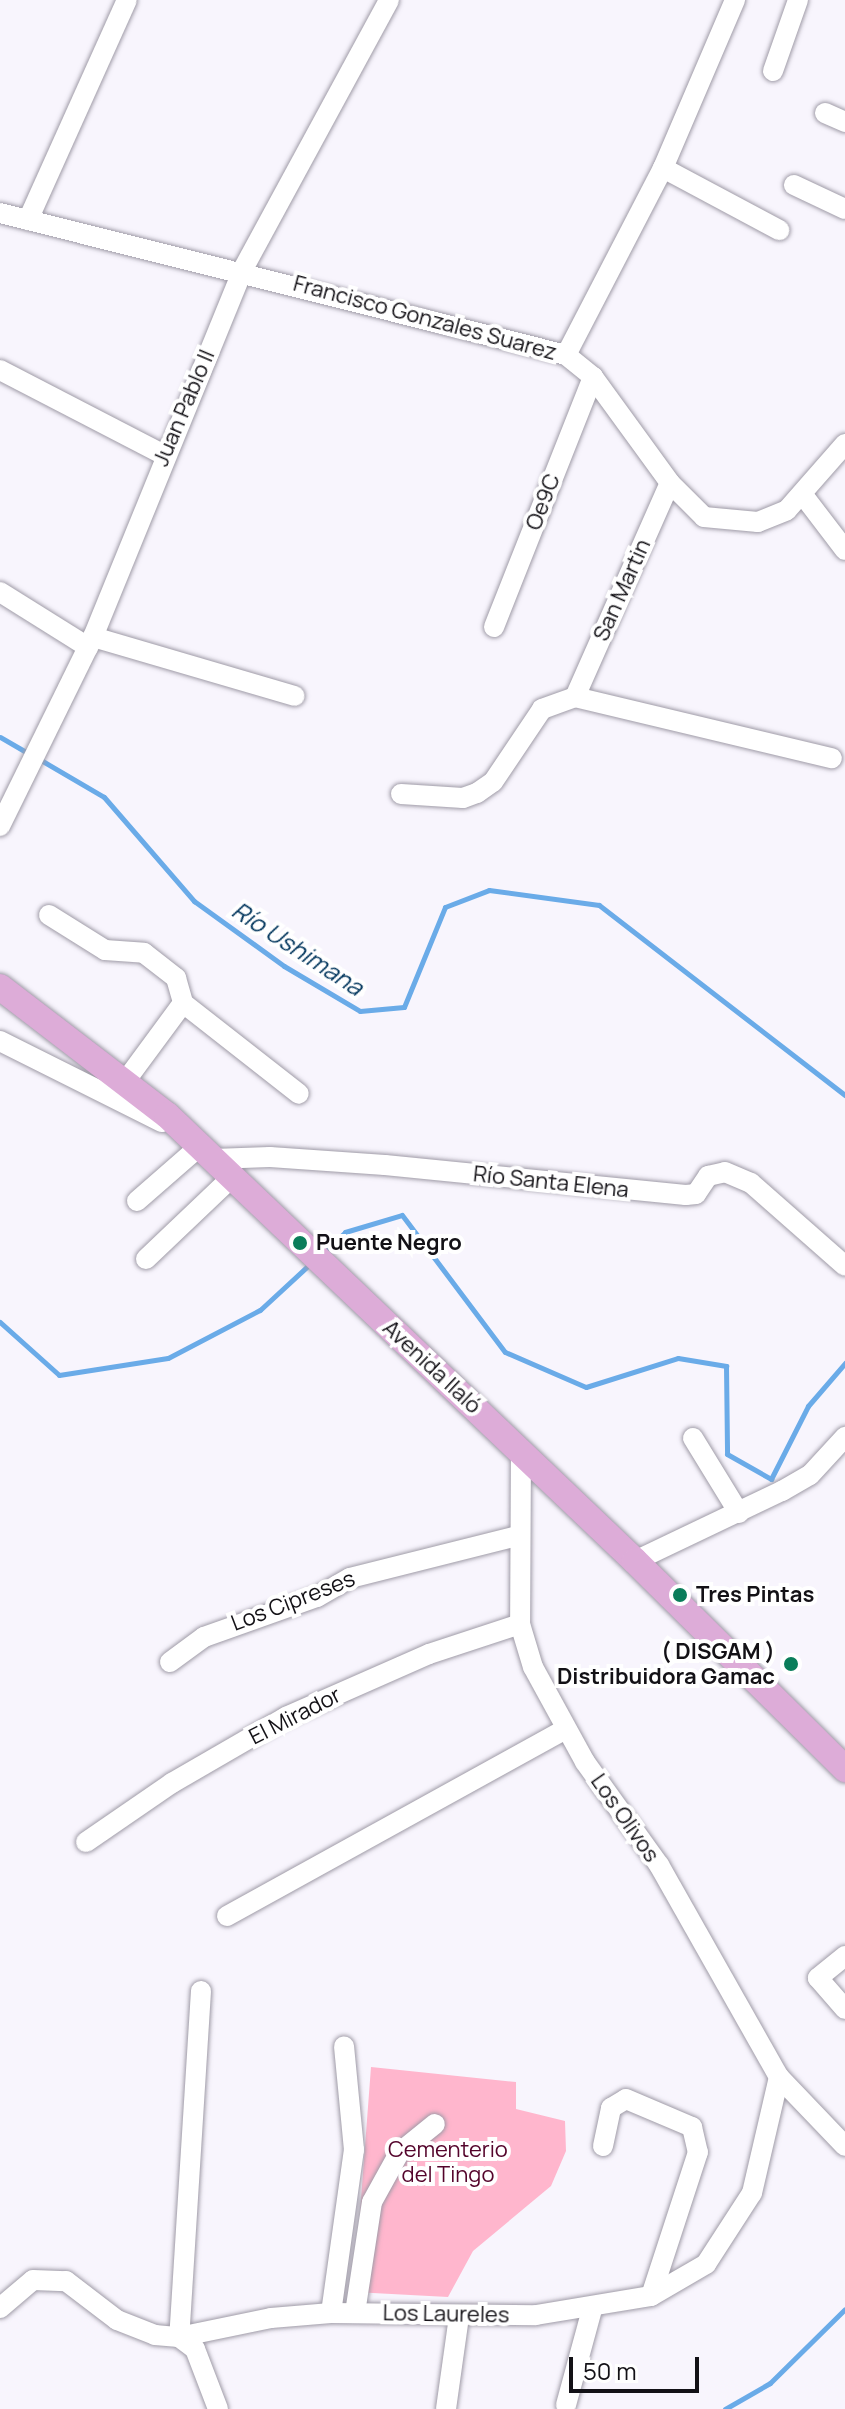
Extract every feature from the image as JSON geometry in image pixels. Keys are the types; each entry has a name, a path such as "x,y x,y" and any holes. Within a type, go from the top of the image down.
{"main road":[{"name":"Avenida Ilaló","path":"0,987 127,1079 521,1450 845,1769"}],"street":[{"path":"28,220 127,0"},
{"name":"Juan Pablo II","path":"0,826 42,748 91,642 164,455 242,271 389,0"},
{"path":"566,355 663,168 735,0"},
{"path":"773,71 798,0"},
{"path":"825,113 845,122"},
{"path":"663,168 779,230"},
{"path":"794,185 845,209"},
{"name":"Francisco Gonzales Suarez","path":"0,213 242,271 566,355 593,377 670,483 704,517 730,523 758,522 787,510 845,444"},
{"path":"0,370 164,455"},
{"name":"Oe9C","path":"494,627 593,377"},
{"name":"San Martin","path":"575,697 670,483"},
{"path":"803,495 845,550"},
{"path":"0,592 91,642 295,696"},
{"path":"401,794 463,798 477,793 493,782 542,709 575,697 832,758"},
{"path":"49,915 105,950 144,953 176,978 183,1003 299,1094"},
{"path":"127,1079 183,1003"},
{"path":"0,1041 208,1154"},
{"path":"137,1201 208,1154"},
{"path":"146,1259 208,1154"},
{"name":"Río Santa Elena","path":"208,1154 385,1165 686,1195 696,1194 708,1176 725,1172 751,1183 845,1266"},
{"path":"635,1561 739,1513 810,1475 845,1437"},
{"path":"693,1438 739,1513"},
{"name":"Los Olivos","path":"521,1450 517,1536 520,1624 533,1667 566,1729 659,1865 779,2077 845,2146"},
{"name":"Los Cipreses","path":"170,1662 204,1637 317,1597 350,1578 517,1536"},
{"name":"El Mirador","path":"86,1842 172,1783 286,1717 429,1654 520,1624"},
{"path":"227,1916 566,1729"},
{"path":"845,1956 818,1978 845,2009"},
{"path":"201,1991 179,2337 195,2349 218,2409"},
{"path":"331,2313 354,2150 344,2046"},
{"name":"Los Laureles","path":"0,2308 33,2280 66,2281 117,2320 155,2335 179,2337 271,2318 331,2313 459,2316 592,2309 651,2296 706,2264 752,2193 779,2077"},
{"path":"603,2146 611,2108 626,2099 692,2127 698,2152 651,2296"},
{"path":"355,2313 372,2202 399,2153 435,2124"},
{"path":"566,2405 592,2309"},
{"path":"446,2409 459,2316"}],"green space":[{"name":"Cementerio del Tingo","path":"371,2067 516,2082 516,2109 565,2121 566,2151 551,2186 473,2251 448,2297 354,2292"}],"waterway":[{"name":"Río Ushimana","path":"0,737 30,754"},
{"name":"Río Ushimana","path":"39,759 104,797 194,901 284,966 360,1011 404,1007 445,907 489,890 599,905 845,1095"},
{"path":"322,1253 345,1232 402,1215 505,1352 586,1387 678,1358 726,1366 727,1454 771,1479 808,1406 845,1363"},
{"path":"0,1322 59,1375 168,1358 260,1310 311,1263"},
{"path":"725,2409 770,2383 845,2309"}],"place":[{"name":"Puente Negro","path":"300,1243"},
{"name":"Tres Pintas","path":"680,1595"},
{"name":"( DISGAM ) Distribuidora Gamac","path":"791,1664"}]}
